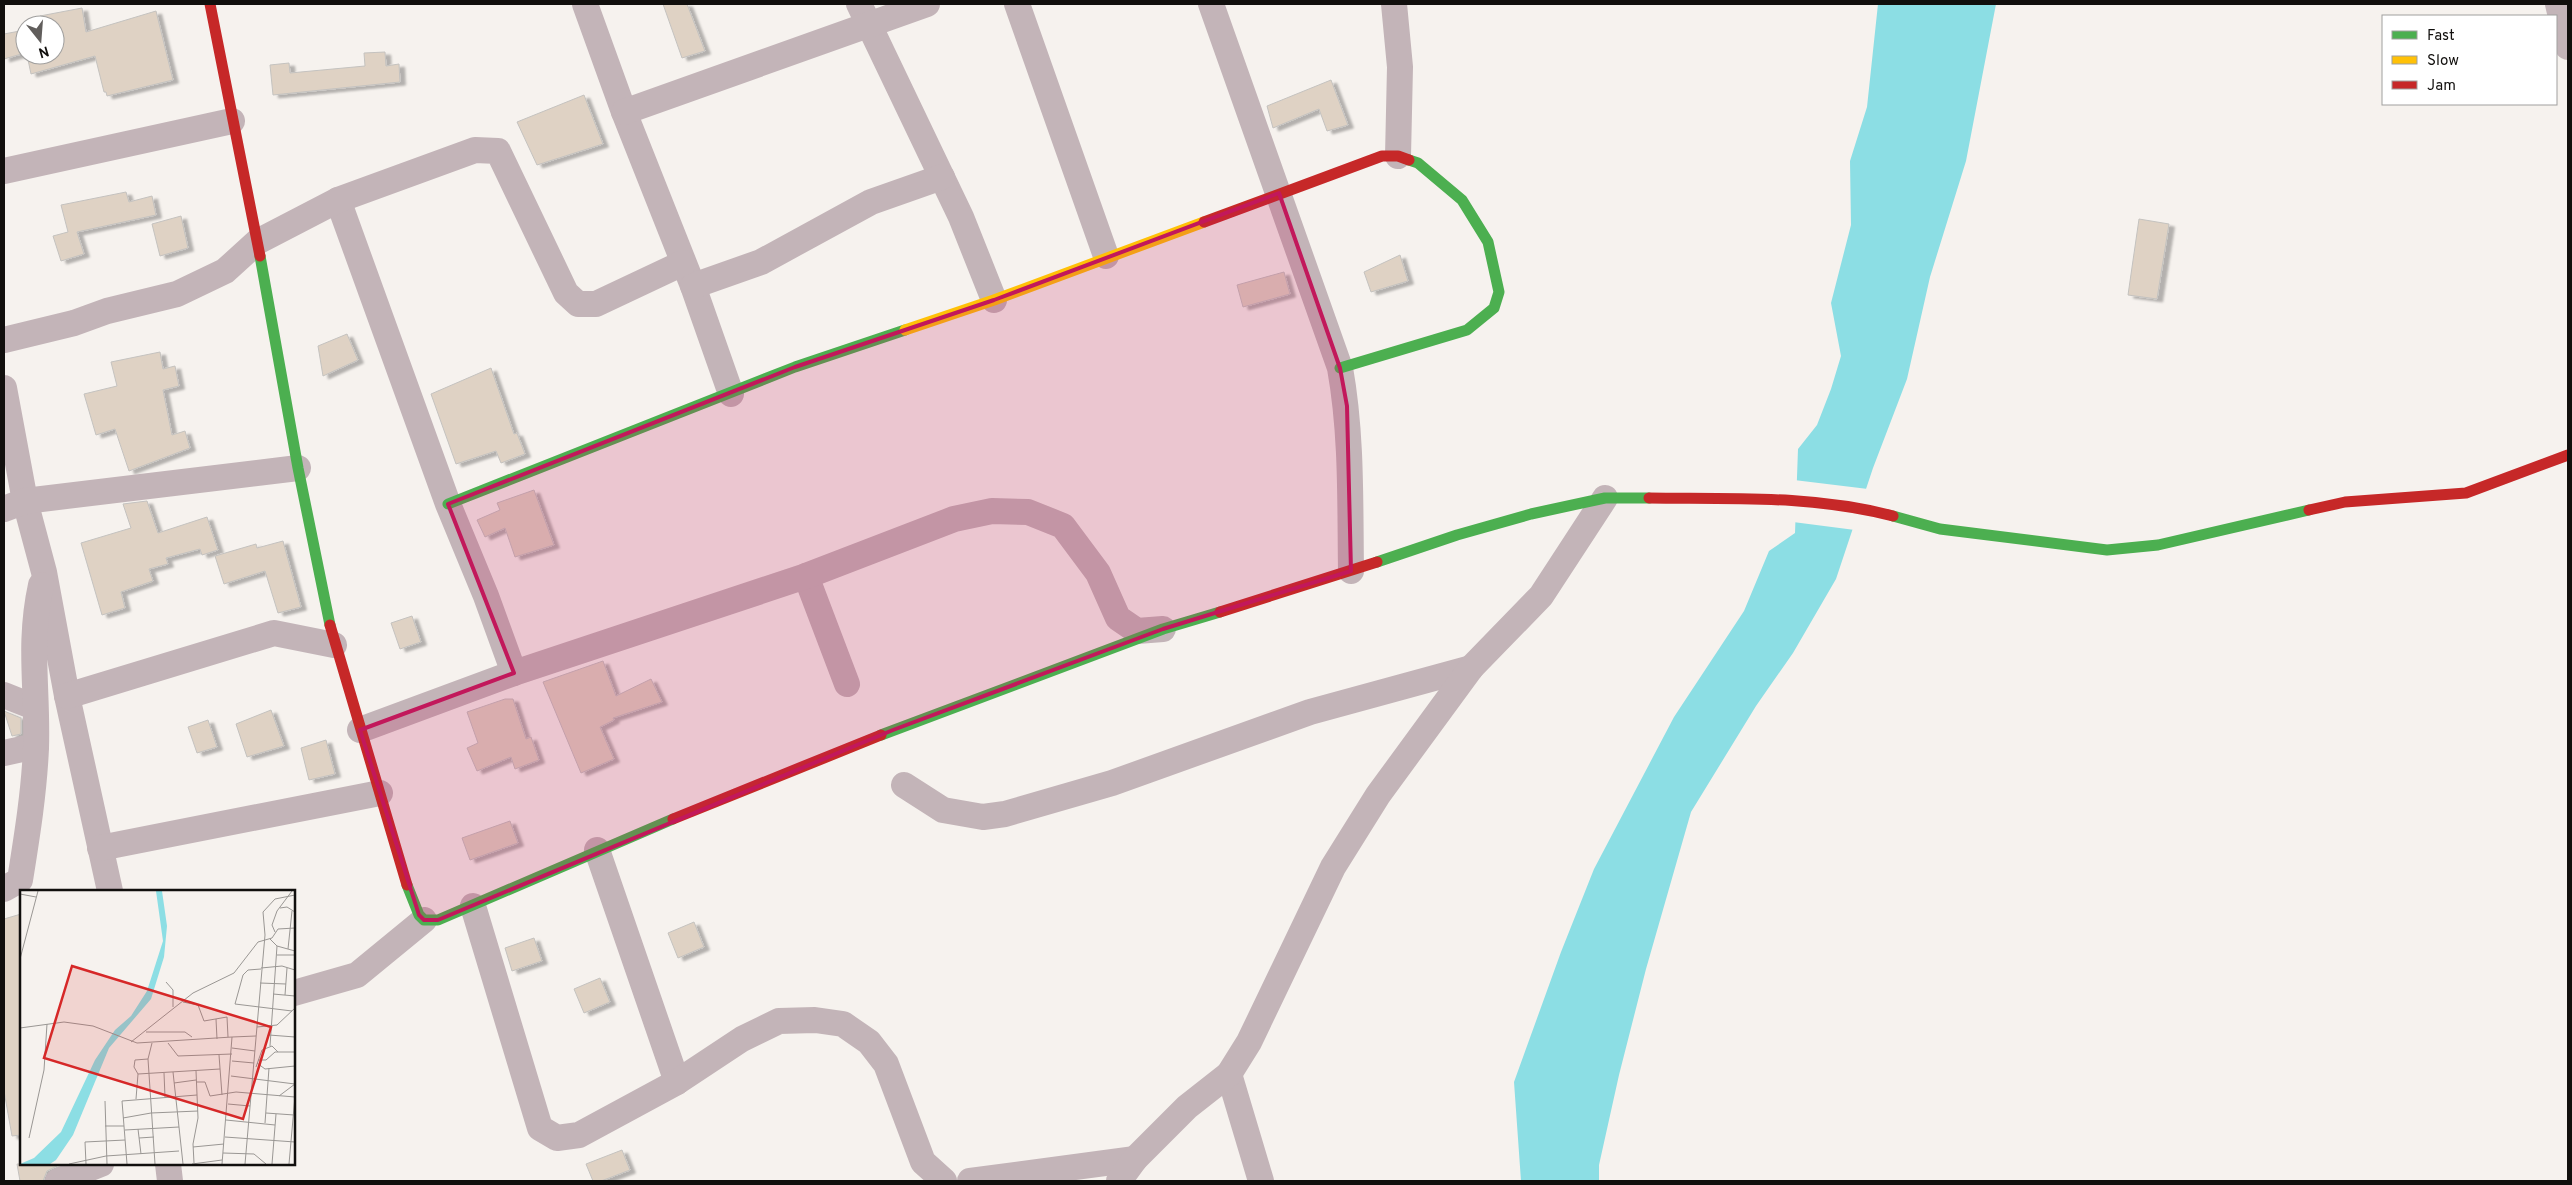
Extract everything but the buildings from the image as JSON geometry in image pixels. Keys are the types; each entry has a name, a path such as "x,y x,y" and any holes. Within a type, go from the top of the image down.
{"street":[{"path":"210,4 257,242 298,468 334,645 411,898 418,915 424,920"},
{"path":"586,4 624,112 688,274 731,394"},
{"path":"624,112 865,15 928,4"},
{"path":"1017,4 1106,256"},
{"path":"1211,4 1340,368 1347,406 1350,464 1351,572"},
{"path":"1394,4 1400,67 1398,156"},
{"path":"2558,4 2568,47"},
{"path":"865,15 961,216 994,300"},
{"path":"4,171 232,121"},
{"path":"4,340 74,323 107,311 177,294 225,272 257,242 338,200 475,150 498,151 566,293 578,304 596,304 688,274 761,262 872,202 942,177"},
{"path":"448,504 731,394 795,367 994,300 1106,256 1382,156 1398,156 1418,163 1462,200 1474,217 1488,242 1498,292 1494,308 1467,330 1340,368"},
{"path":"338,200 448,504 486,596 514,673"},
{"path":"4,388 15,505 44,572 67,696 110,890"},
{"path":"295,993 357,975 424,920 438,920 473,906 596,850 893,730 1163,629 1351,572 1457,535 1532,514 1605,498 1784,499 1873,512 1940,529 2107,550 2158,546 2345,502 2466,493 2568,455"},
{"path":"15,505 298,468"},
{"path":"1119,1181 1135,1159 1187,1107 1229,1074 1249,1042 1334,868 1378,794 1471,668 1541,596 1605,498"},
{"path":"360,730 514,673 806,576 954,518 992,511 1028,512 1063,526 1098,573 1118,618 1138,631 1163,629"},
{"path":"4,889 20,880 30,821 36,746 32,666 34,619 44,572"},
{"path":"806,576 847,684"},
{"path":"67,696 274,632 334,645"},
{"path":"904,784 943,810 983,817 1005,814 1112,783 1310,712 1471,668"},
{"path":"4,695 34,707"},
{"path":"4,753 36,746"},
{"path":"100,848 380,792"},
{"path":"596,850 677,1082"},
{"path":"473,906 540,1128 557,1138 579,1135 677,1082 742,1039 779,1021 815,1020 843,1024 869,1042 886,1064 923,1162 944,1181"},
{"path":"1229,1074 1261,1181"},
{"path":"970,1181 1135,1159"},
{"path":"58,1181 98,1165"},
{"path":"168,1165 170,1181"}],"highlighted area":[{"path":"1279,193 1340,368 1347,406 1351,571 1163,629 893,730 438,920 424,920 419,915 360,730 514,673 448,504 795,367 994,300"}],"water":[{"path":"1878,4 1996,4 1966,161 1930,277 1907,379 1873,468 1836,579 1793,653 1756,706 1691,812 1646,969 1619,1075 1599,1165 1599,1181 1521,1181 1514,1082 1561,952 1594,869 1674,717 1744,611 1769,551 1795,533 1798,449 1817,425 1841,356 1831,303 1851,225 1850,161 1867,107"}],"pier":[{"path":"1794,480 1868,489 1855,530 1793,522"}],"traffic: fast":[{"path":"1340,368 1467,330 1494,308 1499,292 1488,242 1462,200 1418,163 1409,160"},
{"path":"260,256 298,468 330,625"},
{"path":"448,504 795,367 905,330"},
{"path":"1377,562 1457,535 1531,514 1605,498 1649,498"},
{"path":"1893,516 1940,529 2107,550 2158,545 2309,510"},
{"path":"881,735 1163,629 1220,612"},
{"path":"407,885 419,915 424,920 438,920 673,819"}],"traffic: slow":[{"path":"905,330 994,300 1204,222"}],"traffic: jam":[{"path":"210,4 260,256"},
{"path":"1204,222 1382,156 1398,156 1409,160"},
{"path":"2309,510 2345,502 2466,493 2568,455"},
{"path":"1649,498 1802,501 1833,504 1893,516"},
{"path":"1220,612 1377,562"},
{"path":"330,625 407,885"},
{"path":"673,819 881,735"}]}
